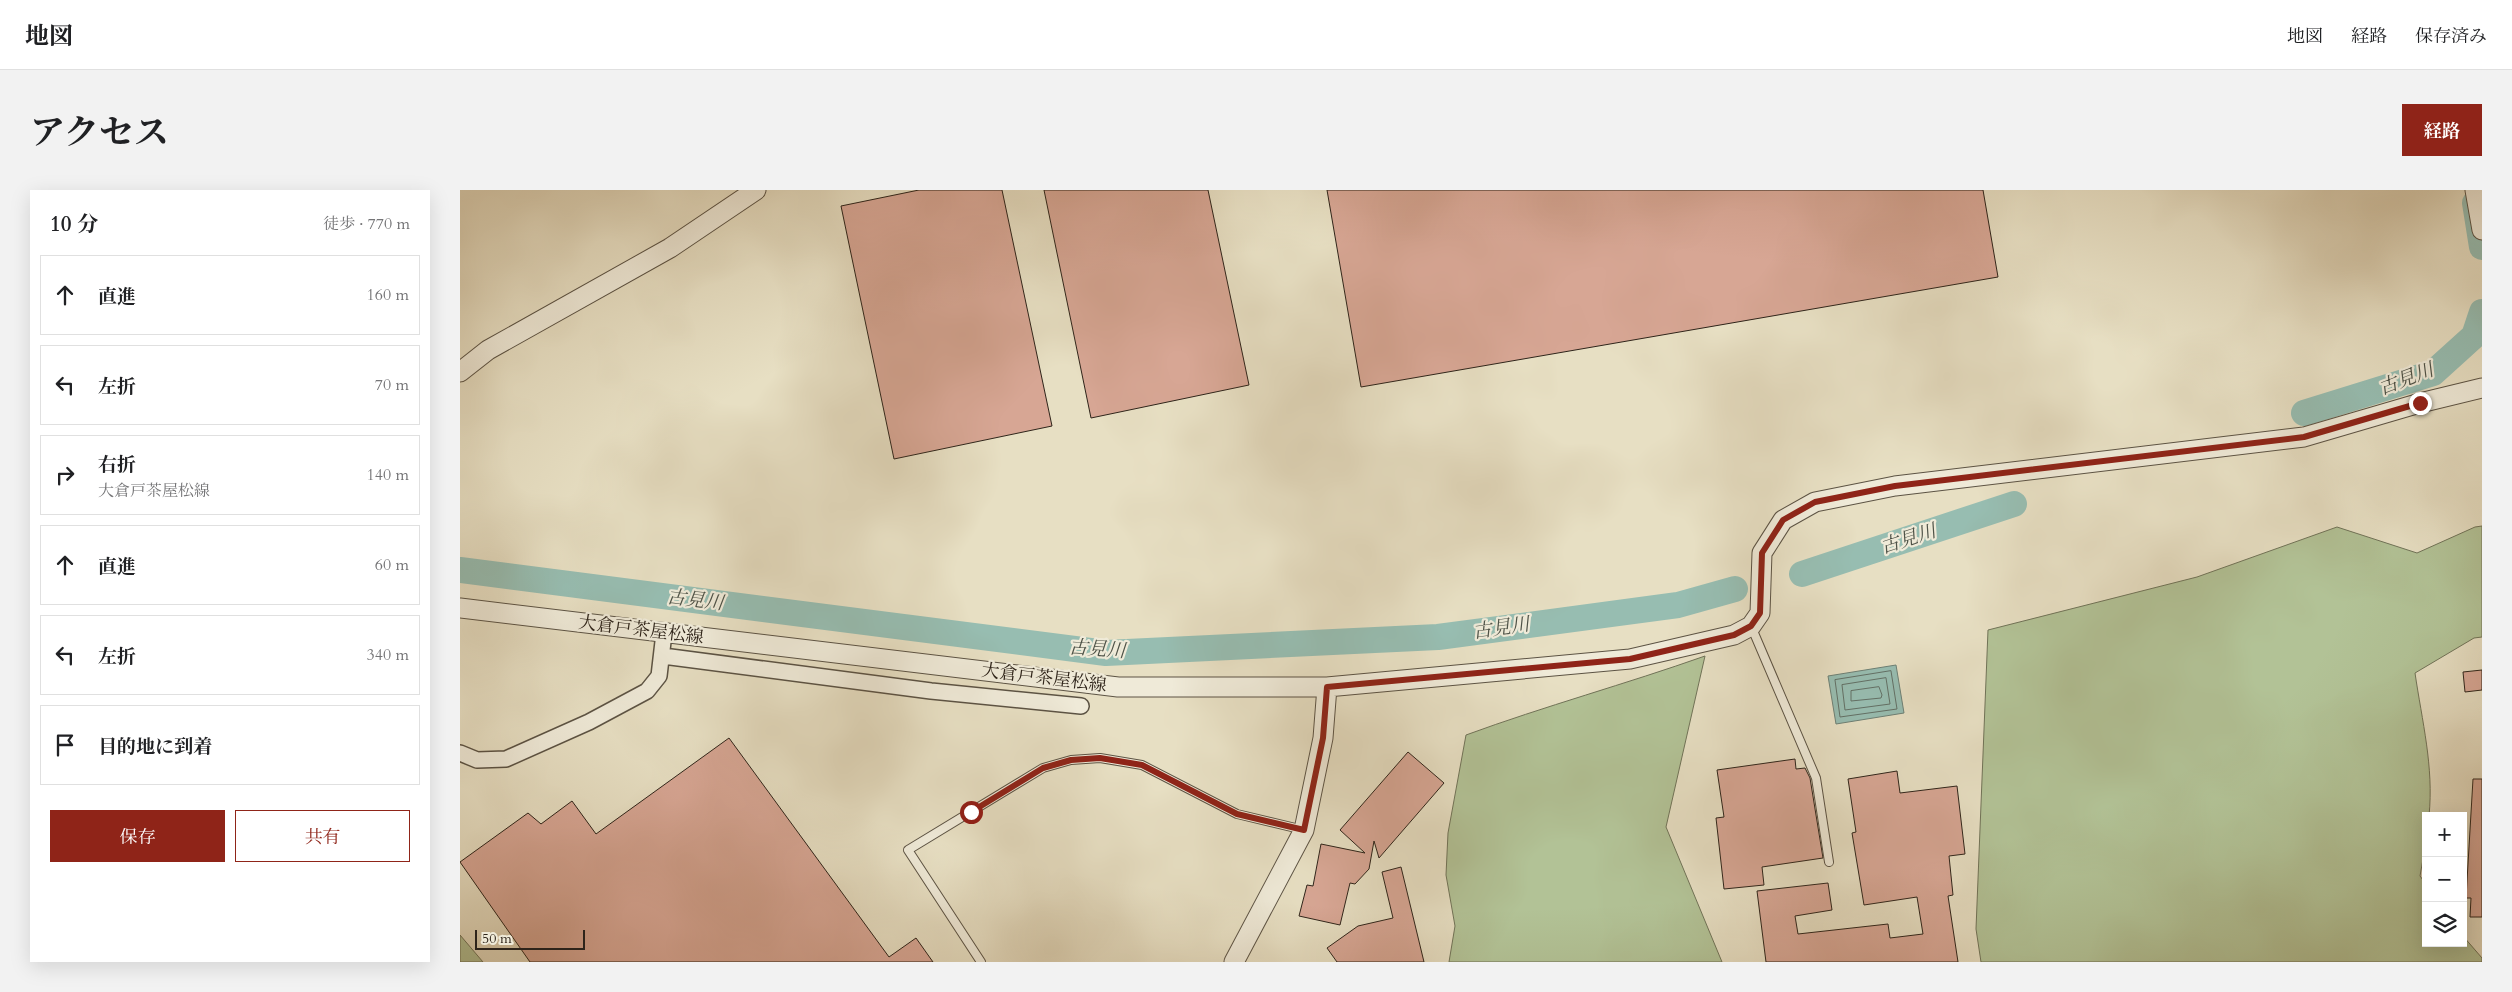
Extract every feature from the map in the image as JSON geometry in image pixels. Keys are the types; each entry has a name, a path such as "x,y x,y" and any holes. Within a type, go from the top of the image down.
{"street":[{"path":"460,372 488,350 670,248 756,190"},
{"path":"2474,190 2482,230"},
{"path":"1751,626 1760,613 1762,553 1783,520 1815,502 1895,486 2304,437 2420,403 2482,388"},
{"name":"大倉戸茶屋松線","path":"460,608 1118,687 1327,687 1630,659 1734,635 1751,626"},
{"path":"460,753 478,760 506,759 589,722 647,691 659,676 663,656 664,633"},
{"path":"663,656 931,691 1081,706"},
{"path":"1234,962 1304,830 1323,738 1327,687"}],"lane":[{"path":"1751,626 1816,778 1829,862"},
{"path":"981,962 908,850 1043,768 1071,760 1100,758 1142,765 1237,814 1304,830"}],"green space":[{"path":"2482,526 2482,637 2474,638 2415,673 2429,762 2430,780 2429,812 2422,812 2422,865 2420,876 2422,879 2422,947 2467,947 2467,941 2482,958 2482,962 1981,962 1976,929 1988,630 2197,577 2337,527 2417,553 2475,527"},
{"path":"1705,656 1666,827 1722,962 1449,962 1455,926 1446,875 1448,833 1466,735"},
{"path":"460,935 483,962 460,962"}],"water":[{"path":"1896,665 1904,713 1836,724 1828,676"}],"building":[{"path":"919,190 1002,190 1052,426 894,459 841,206"},
{"path":"1044,190 1208,190 1249,385 1091,418"},
{"path":"1327,190 1983,190 1998,277 1361,387"},
{"path":"2482,670 2482,690 2465,692 2463,672"},
{"path":"729,738 889,957 916,938 933,962 530,962 460,862 528,813 541,824 572,801 596,834"},
{"path":"1408,752 1444,783 1379,858 1374,841 1369,869 1355,884 1350,883 1340,925 1299,916 1307,885 1313,886 1321,844 1365,853 1340,830"},
{"path":"1795,759 1796,769 1805,768 1810,778 1823,858 1762,867 1764,885 1724,889 1716,818 1724,817 1717,770"},
{"path":"1897,771 1900,793 1957,786 1965,854 1949,856 1953,895 1948,896 1958,962 1766,962 1757,891 1828,883 1832,910 1795,916 1798,934 1888,924 1890,938 1923,934 1917,897 1864,905 1852,833 1856,832 1848,779"},
{"path":"2473,779 2482,779 2482,917 2470,917 2471,898 2467,898"},
{"path":"1401,867 1424,962 1337,962 1327,948 1358,926 1393,918 1382,872"}],"waterway":[{"name":"古見川","path":"2475,203 2482,247"},
{"name":"古見川","path":"2304,413 2433,373 2474,336 2482,312"},
{"name":"古見川","path":"1802,574 2014,504"},
{"name":"古見川","path":"460,570 1106,653 1438,637 1678,605 1735,589"}],"route":[{"path":"971,812 1043,768 1071,760 1100,758 1142,765 1237,814 1304,830 1323,738 1327,687 1630,659 1734,635 1751,626 1760,613 1762,553 1783,520 1815,502 1895,486 2064,464 2304,437 2420,403"}]}
